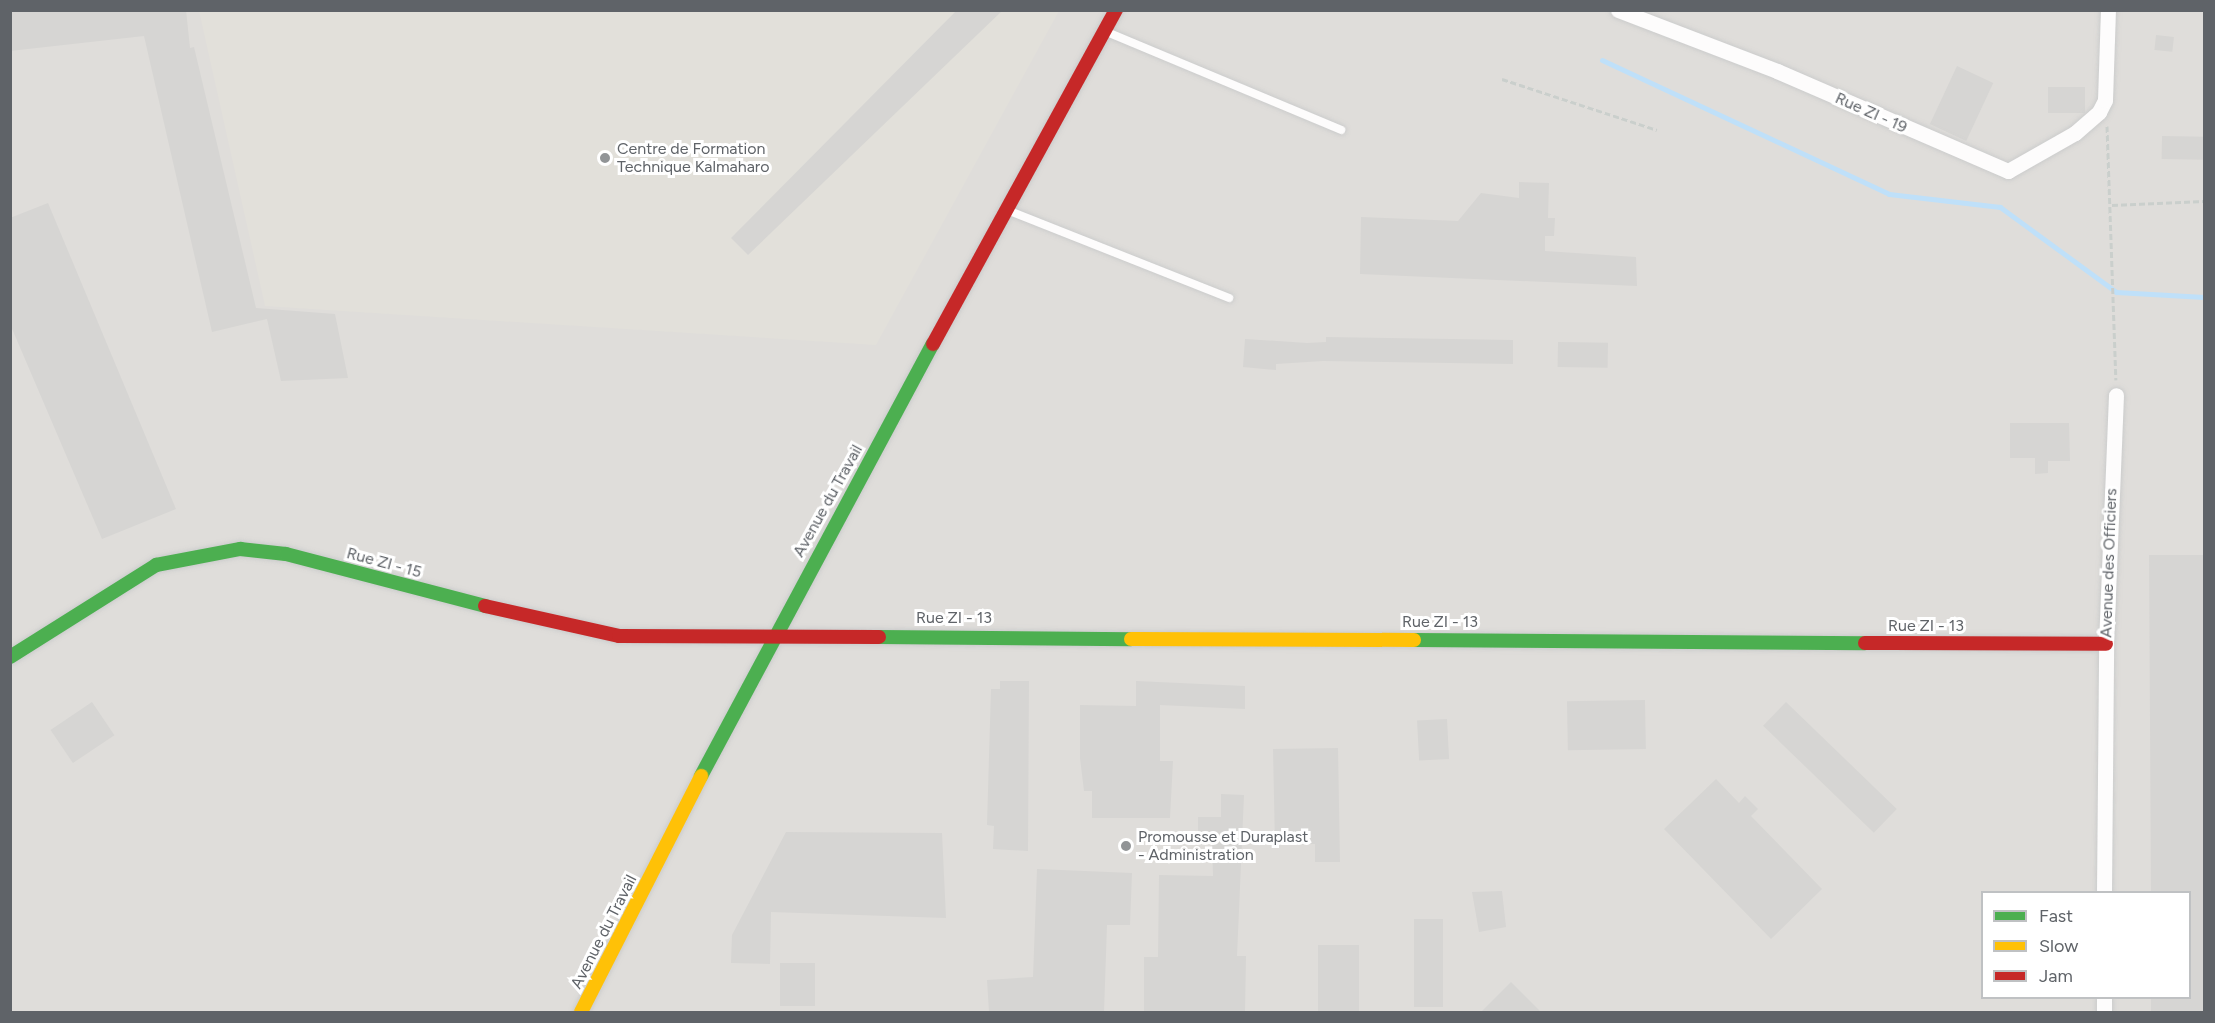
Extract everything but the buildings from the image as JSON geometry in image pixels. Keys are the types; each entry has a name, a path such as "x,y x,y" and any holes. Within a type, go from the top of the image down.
{"street":[{"name":"Avenue du Travail","path":"581,1012 774,633 1116,10"},
{"name":"Rue ZI - 19","path":"1618,10 1777,71 2001,171 2030,162 2074,133 2105,100"},
{"path":"2105,100 2108,10"},
{"name":"Avenue des Officiers","path":"2104,891 2106,644 2116,395"},
{"name":"Rue ZI - 15","path":"10,657 156,565 240,549 286,554 576,630 619,636 774,633"},
{"name":"Rue ZI - 13","path":"774,633 2106,644"}],"lane":[{"path":"1104,31 1341,130"},
{"path":"1007,210 1229,298"}],"path":[{"path":"1502,79 1657,130"},
{"path":"2105,100 2115,234 2116,395"},
{"path":"2112,205 2205,201"}],"shaded area":[{"path":"10,11 2204,11 2204,1012 11,1012"},
{"name":"Centre de Formation Technique Kalmaharo","path":"199,11 1059,11 876,345 265,306"}],"waterway":[{"path":"1602,60 1889,194 2000,207 2116,292 2204,297"}],"traffic: fast":[{"path":"701,776 933,344"},
{"path":"10,657 156,565 240,549 286,554 485,606"},
{"path":"879,637 1131,639"},
{"path":"1414,640 1865,643"}],"traffic: slow":[{"path":"1131,639 1414,640"},
{"path":"581,1012 701,776"}],"traffic: jam":[{"path":"933,344 1116,10"},
{"path":"485,606 619,636 879,637"},
{"path":"1865,643 2106,644"}],"place":[{"name":"Centre de Formation Technique Kalmaharo","path":"605,158"},
{"name":"Promousse et Duraplast - Administration","path":"1126,846"}]}
